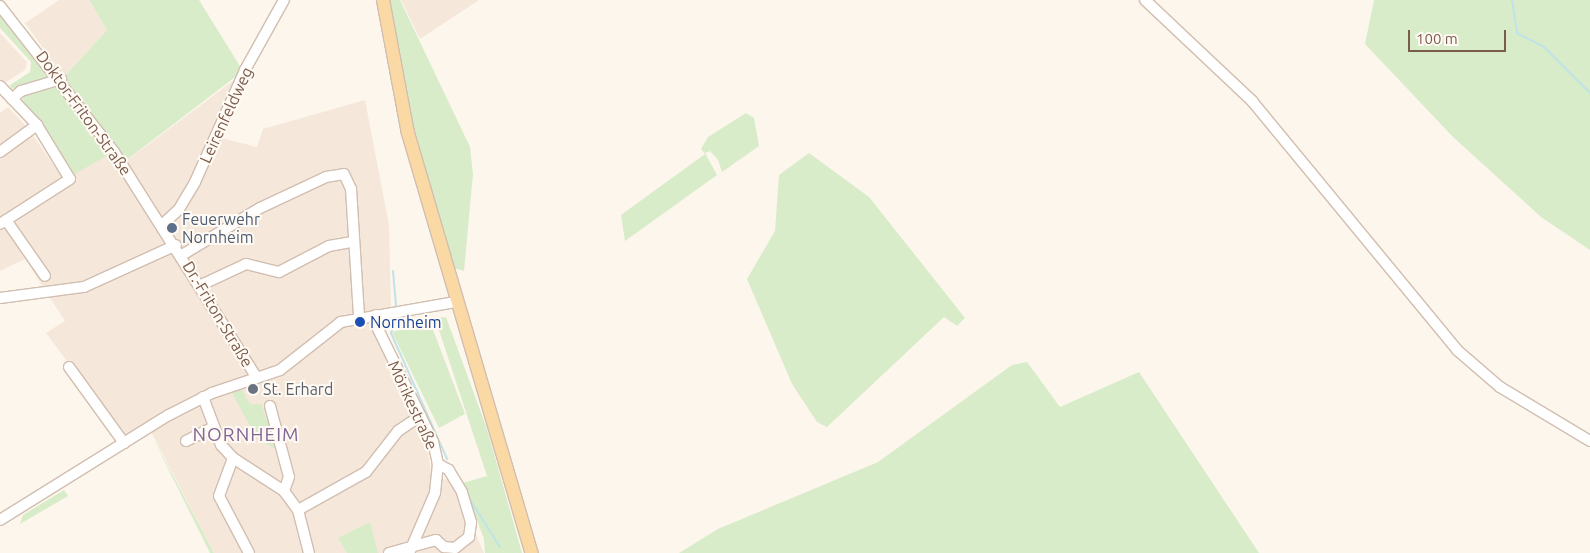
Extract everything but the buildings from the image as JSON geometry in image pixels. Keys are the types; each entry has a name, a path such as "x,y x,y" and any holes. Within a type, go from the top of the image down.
{"main road":[{"path":"382,0 408,134 456,302 532,553"}],"street":[{"name":"Leirenfeldweg","path":"162,225 179,209 195,182 246,70 284,0"},
{"path":"1144,0 1252,101 1457,350 1500,387 1590,441"},
{"name":"Doktor-Friton-Straße","path":"0,6 61,79 162,225"},
{"path":"12,99 21,91 61,79"},
{"path":"0,86 37,126 70,179 3,222 45,276"},
{"path":"0,152 37,126"},
{"path":"182,255 260,208 326,177 341,173 349,182 351,242 359,316"},
{"name":"Dr.-Friton-Straße","path":"162,225 257,378"},
{"path":"199,286 246,264 279,272 329,246 351,242"},
{"path":"0,298 84,287 176,245"},
{"path":"0,520 124,443 203,397 286,366 339,323 359,316 456,302"},
{"name":"Mörikestraße","path":"376,315 378,329 420,416 438,464 435,494 410,549"},
{"path":"68,366 124,443"},
{"path":"203,397 213,427 233,458 284,491 298,510 309,553"},
{"path":"270,406 289,477 284,491"},
{"path":"298,510 366,472 398,431 420,416"},
{"path":"186,441 213,427"},
{"path":"233,458 219,496 249,553"},
{"path":"389,553 410,549 436,540 443,550 464,542 472,522 455,477 438,464"}],"shaded area":[{"path":"59,0 89,0 107,30 64,77 25,23"},
{"path":"401,0 479,0 420,39"},
{"path":"0,33 27,62 25,70 0,86"},
{"path":"238,77 214,136 257,147 263,129 365,100 389,225 391,308 370,311 370,326 426,437 432,480 451,479 484,553 214,553 147,424 124,438 46,333 65,321 25,259 0,271 0,113 8,107 27,127 62,177 110,154 118,167"}],"green space":[{"path":"89,0 199,0 243,71 124,162 64,77 107,30"},
{"path":"385,0 400,0 470,147 473,174 464,271 451,267 418,160"},
{"path":"1374,0 1590,0 1590,250 1541,217 1453,137 1365,44"},
{"path":"0,14 51,73 50,77 11,89 10,85 30,72 31,62 0,28"},
{"path":"58,87 110,154 73,175 21,103 25,95"},
{"path":"746,113 754,118 759,146 722,172 718,160 710,151 705,153 717,175 625,241 621,215 705,154 701,149 708,137"},
{"path":"809,153 869,197 965,318 957,326 944,317 827,427 817,422 792,384 747,279 775,231 779,175"},
{"path":"446,317 487,429 522,553 485,553 484,539 463,483 487,476 435,318"},
{"path":"430,322 465,414 439,428 392,332"},
{"path":"1027,362 1060,407 1139,372 1259,553 679,553 718,529 878,462 1012,365"},
{"path":"241,388 250,404 262,404 266,420 271,418 278,450 257,439 231,391"},
{"path":"152,436 214,553 210,553"},
{"path":"64,490 68,496 20,524 23,515"},
{"path":"370,522 378,553 347,553 338,538"}],"waterway":[{"path":"1512,0 1517,33 1544,47 1590,93"},
{"path":"393,271 396,308"},
{"path":"395,321 391,333 447,459"},
{"path":"469,498 500,547"}],"place":[{"name":"Feuerwehr Nornheim","path":"172,228"},
{"name":"Nornheim","path":"360,322"},
{"name":"St. Erhard","path":"253,389"}],"district":[{"name":"NORNHEIM","path":"246,435"}]}
